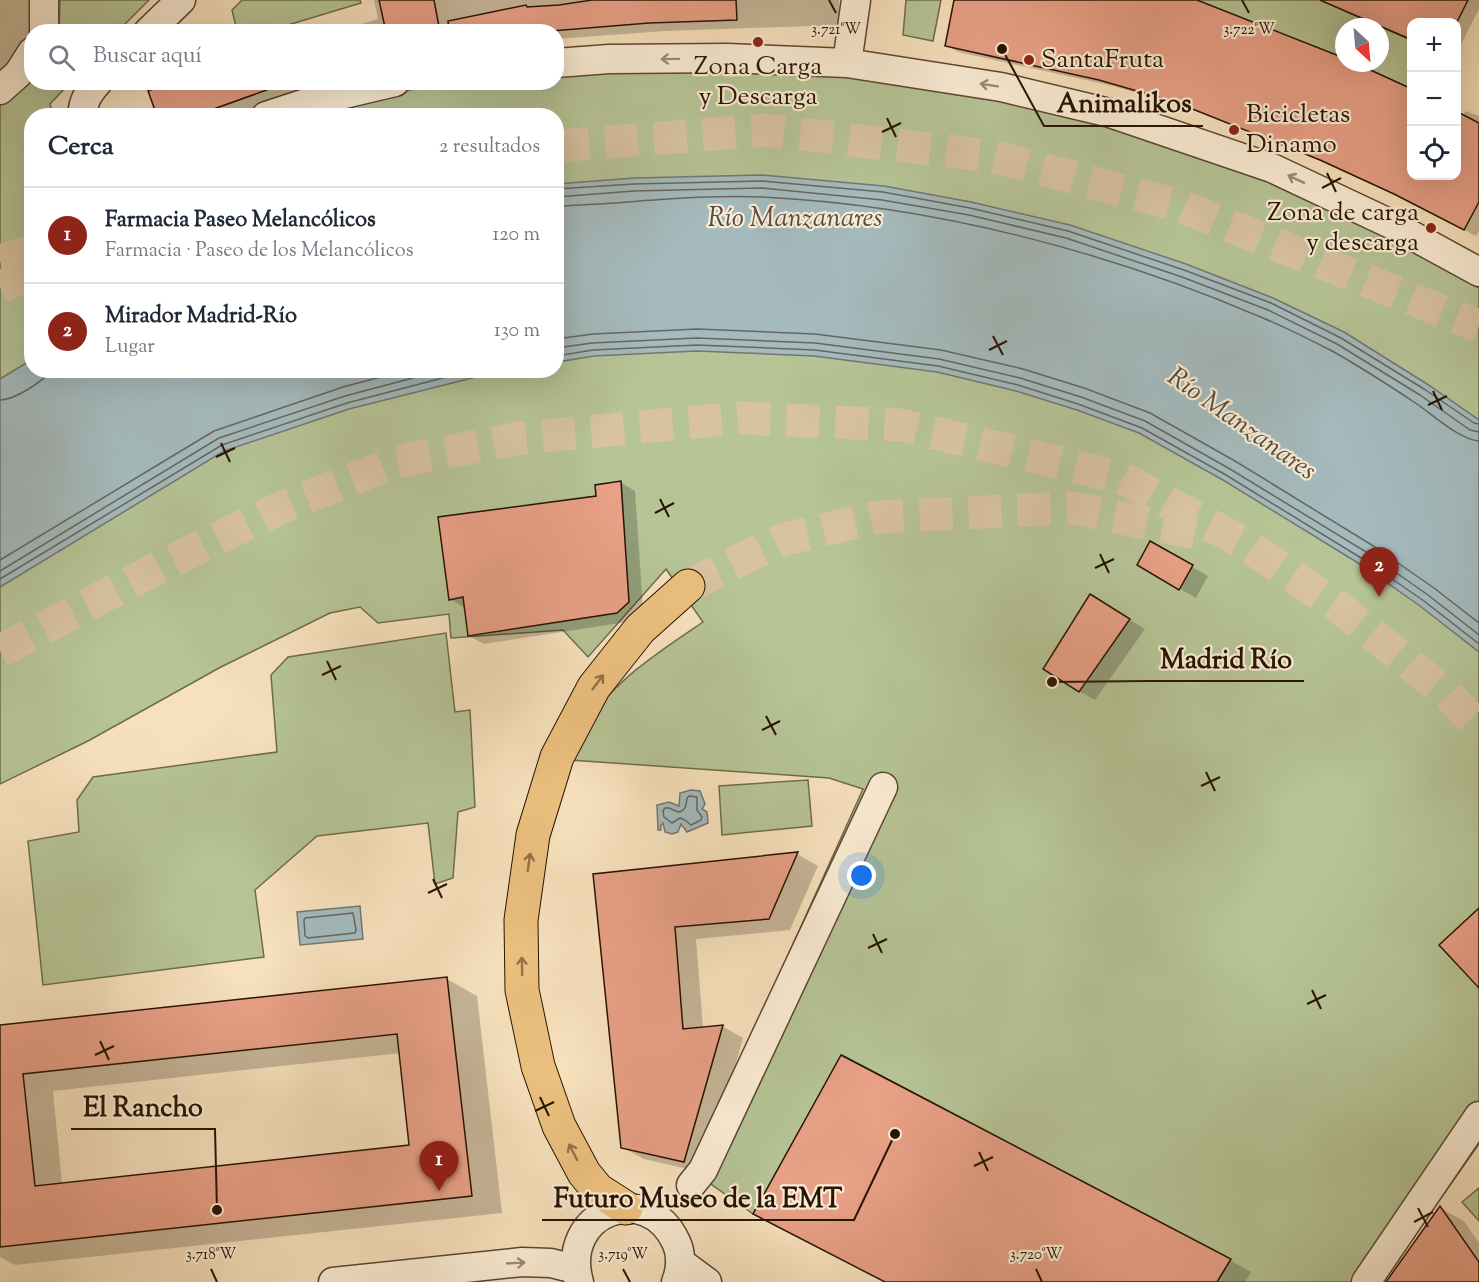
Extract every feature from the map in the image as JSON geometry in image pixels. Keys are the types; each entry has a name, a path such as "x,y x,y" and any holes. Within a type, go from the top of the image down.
{"highway":[{"path":"626,1208 598,1190 591,1182 559,1126 538,1066 522,990 521,920 533,835 557,757 594,687 640,629 688,586"}],"street":[{"path":"44,0 44,24"},
{"path":"156,24 181,0"},
{"path":"847,63 856,0"},
{"path":"564,62 609,59 727,58 847,63 1001,87 1110,113 1272,168 1393,225 1479,272"},
{"path":"0,90 18,74 24,65"},
{"path":"83,108 91,90"},
{"path":"291,108 361,90"},
{"path":"691,1185 703,1170 883,787"},
{"path":"1366,1282 1479,1116"},
{"path":"333,1282 502,1263 551,1263 577,1275 576,1248 583,1232 595,1220 610,1211 626,1208 643,1211 658,1218 670,1230 678,1245 678,1272 706,1282"}],"green space":[{"path":"60,0 149,0 125,24 59,24"},
{"path":"242,0 360,0 361,3 291,24 235,24 232,10"},
{"path":"906,0 941,0 933,41 903,35"},
{"path":"1194,0 1320,0 1361,18 1335,18 1335,55"},
{"path":"1389,30 1407,38 1407,87 1374,72 1389,72"},
{"path":"604,68 787,71 936,85 1119,123 1244,169 1349,217 1479,288 1479,1144 1382,1282 1217,1282 1230,1259 842,1055 753,1214 691,1170 863,789 829,778 570,760 591,719 613,691 642,665 703,622 666,569 588,657 563,630 451,638 449,614 378,623 360,607 330,613 219,668 88,741 0,784 0,99 24,78 24,90 63,90 50,104 51,108 24,108 24,378 564,378 564,108 332,108 410,90 564,90 564,73"},
{"path":"446,633 455,712 470,710 475,807 458,812 453,878 435,884 428,823 317,836 255,890 264,957 43,985 28,841 79,832 77,800 93,777 277,752 271,675 288,657"},
{"path":"808,780 812,826 722,835 719,786"},
{"path":"1479,1188 1479,1221 1462,1202"}],"water":[{"name":"Río Manzanares","path":"762,175 884,186 971,202 1070,225 1186,264 1273,298 1344,332 1479,420 1479,652 1420,606 1363,566 1223,480 1139,433 1077,410 1016,391 937,372 814,356 697,351 594,356 564,361 564,183 634,178"},
{"path":"24,364 24,378 472,378 349,409 224,451 0,587 0,379"},
{"path":"691,790 700,791 705,804 702,809 707,812 708,823 687,832 681,824 678,832 672,834 665,832 663,823 661,830 658,830 657,805 669,802 679,806 680,793"},
{"path":"360,906 363,939 300,945 297,912"}],"building":[{"path":"379,0 434,0 438,24 384,24"},
{"path":"592,0 736,0 737,20 649,23 564,30 564,24 448,24 448,21 526,5 527,7"},
{"path":"954,0 1197,0 1335,54 1335,72 1375,72 1407,87 1407,180 1461,180 1461,114 1479,123 1479,202 1464,230 1320,160 1175,102 1099,80 945,46"},
{"path":"1320,0 1468,0 1459,18 1407,18 1407,38 1389,30 1389,18 1361,18"},
{"path":"267,90 216,108 154,108 148,91"},
{"path":"621,481 629,602 617,613 468,636 463,597 449,600 438,517 596,496 595,485"},
{"path":"1150,541 1193,565 1179,590 1137,565"},
{"path":"1090,594 1130,619 1079,692 1043,669"},
{"path":"798,852 769,919 675,927 683,1029 723,1025 684,1162 621,1148 593,874"},
{"path":"1479,908 1479,988 1439,945"},
{"path":"447,977 472,1196 0,1247 0,1025","holes":["397,1034 409,1145 35,1186 23,1074"]},
{"path":"841,1055 1231,1259 1217,1282 885,1282 753,1214"},
{"path":"1440,1206 1479,1262 1479,1282 1386,1282"}],"tunnel":[{"path":"564,145 766,130 992,156 1181,206 1479,326"},
{"path":"0,261 24,254"},
{"path":"0,287 24,276"},
{"path":"0,651 169,562 278,509 395,462 520,438 739,418 901,425 1120,477 1244,543 1344,611 1447,694 1479,727"},
{"path":"688,586 781,540 877,517 1073,508 1210,536"}],"place":[{"name":"Zona Carga y Descarga","path":"758,42"},
{"name":"Animalikos","path":"1002,49"},
{"name":"SantaFruta","path":"1029,60"},
{"name":"Bicicletas Dinamo","path":"1234,130"},
{"name":"Zona de carga y descarga","path":"1431,228"},
{"name":"Mirador Madrid-Río","path":"1379,597"},
{"name":"Madrid Río","path":"1052,682"},
{"name":"Futuro Museo de la EMT","path":"895,1134"},
{"name":"Farmacia Paseo Melancólicos","path":"439,1191"},
{"name":"El Rancho","path":"217,1210"}]}
